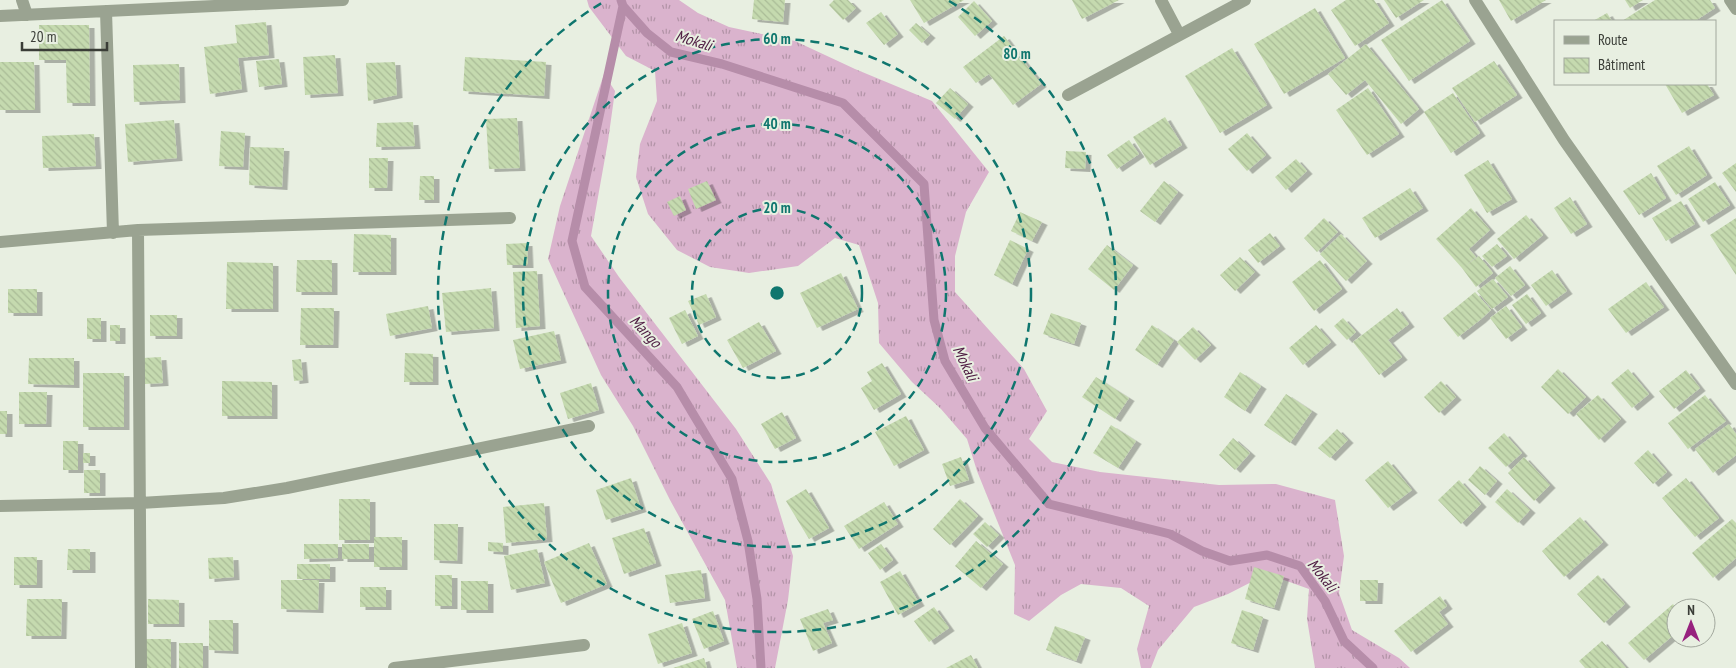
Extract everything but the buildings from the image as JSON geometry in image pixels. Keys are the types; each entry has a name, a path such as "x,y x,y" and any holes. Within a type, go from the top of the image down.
{"street":[{"path":"22,0 27,16"},
{"path":"0,16 343,0"},
{"path":"1161,0 1179,34"},
{"path":"1068,95 1245,0"},
{"path":"1475,0 1564,140 1736,384"},
{"path":"1730,0 1736,8"},
{"path":"106,11 113,233"},
{"path":"0,242 138,230 510,218"},
{"path":"138,230 141,668"},
{"path":"0,506 140,503 224,498 287,488 589,426"},
{"path":"394,668 584,645"}],"green space":[{"path":"587,0 679,0 698,13 729,27 795,41 855,69 932,101 989,172 966,212 955,256 955,292 1024,369 1047,411 1029,439 1052,462 1100,472 1219,485 1276,484 1335,500 1344,556 1339,593 1352,630 1399,658 1410,668 1315,668 1307,619 1309,589 1267,574 1228,594 1194,607 1158,650 1151,668 1141,668 1137,649 1149,606 1121,588 1081,584 1061,595 1029,621 1014,614 1015,565 977,471 967,439 941,409 912,382 879,343 878,303 859,245 835,238 798,266 749,273 710,267 677,250 648,214 636,177 640,144 657,101 655,71 626,56 589,7"},
{"path":"604,74 615,91 591,236 619,277 736,429 771,484 793,556 788,600 775,668 737,668 725,600 670,500 633,426 601,375 548,259 560,206"}],"waterway":[{"name":"Mokali","path":"621,0 623,6 647,33 671,52 722,64 843,103 924,184 934,320 945,361 985,428 1049,504 1170,534 1202,551 1230,561 1267,555 1300,566 1325,601 1344,641 1373,668"},
{"name":"Mango","path":"623,6 572,241 585,287 677,387 732,479 748,541 757,599 761,668"}]}
